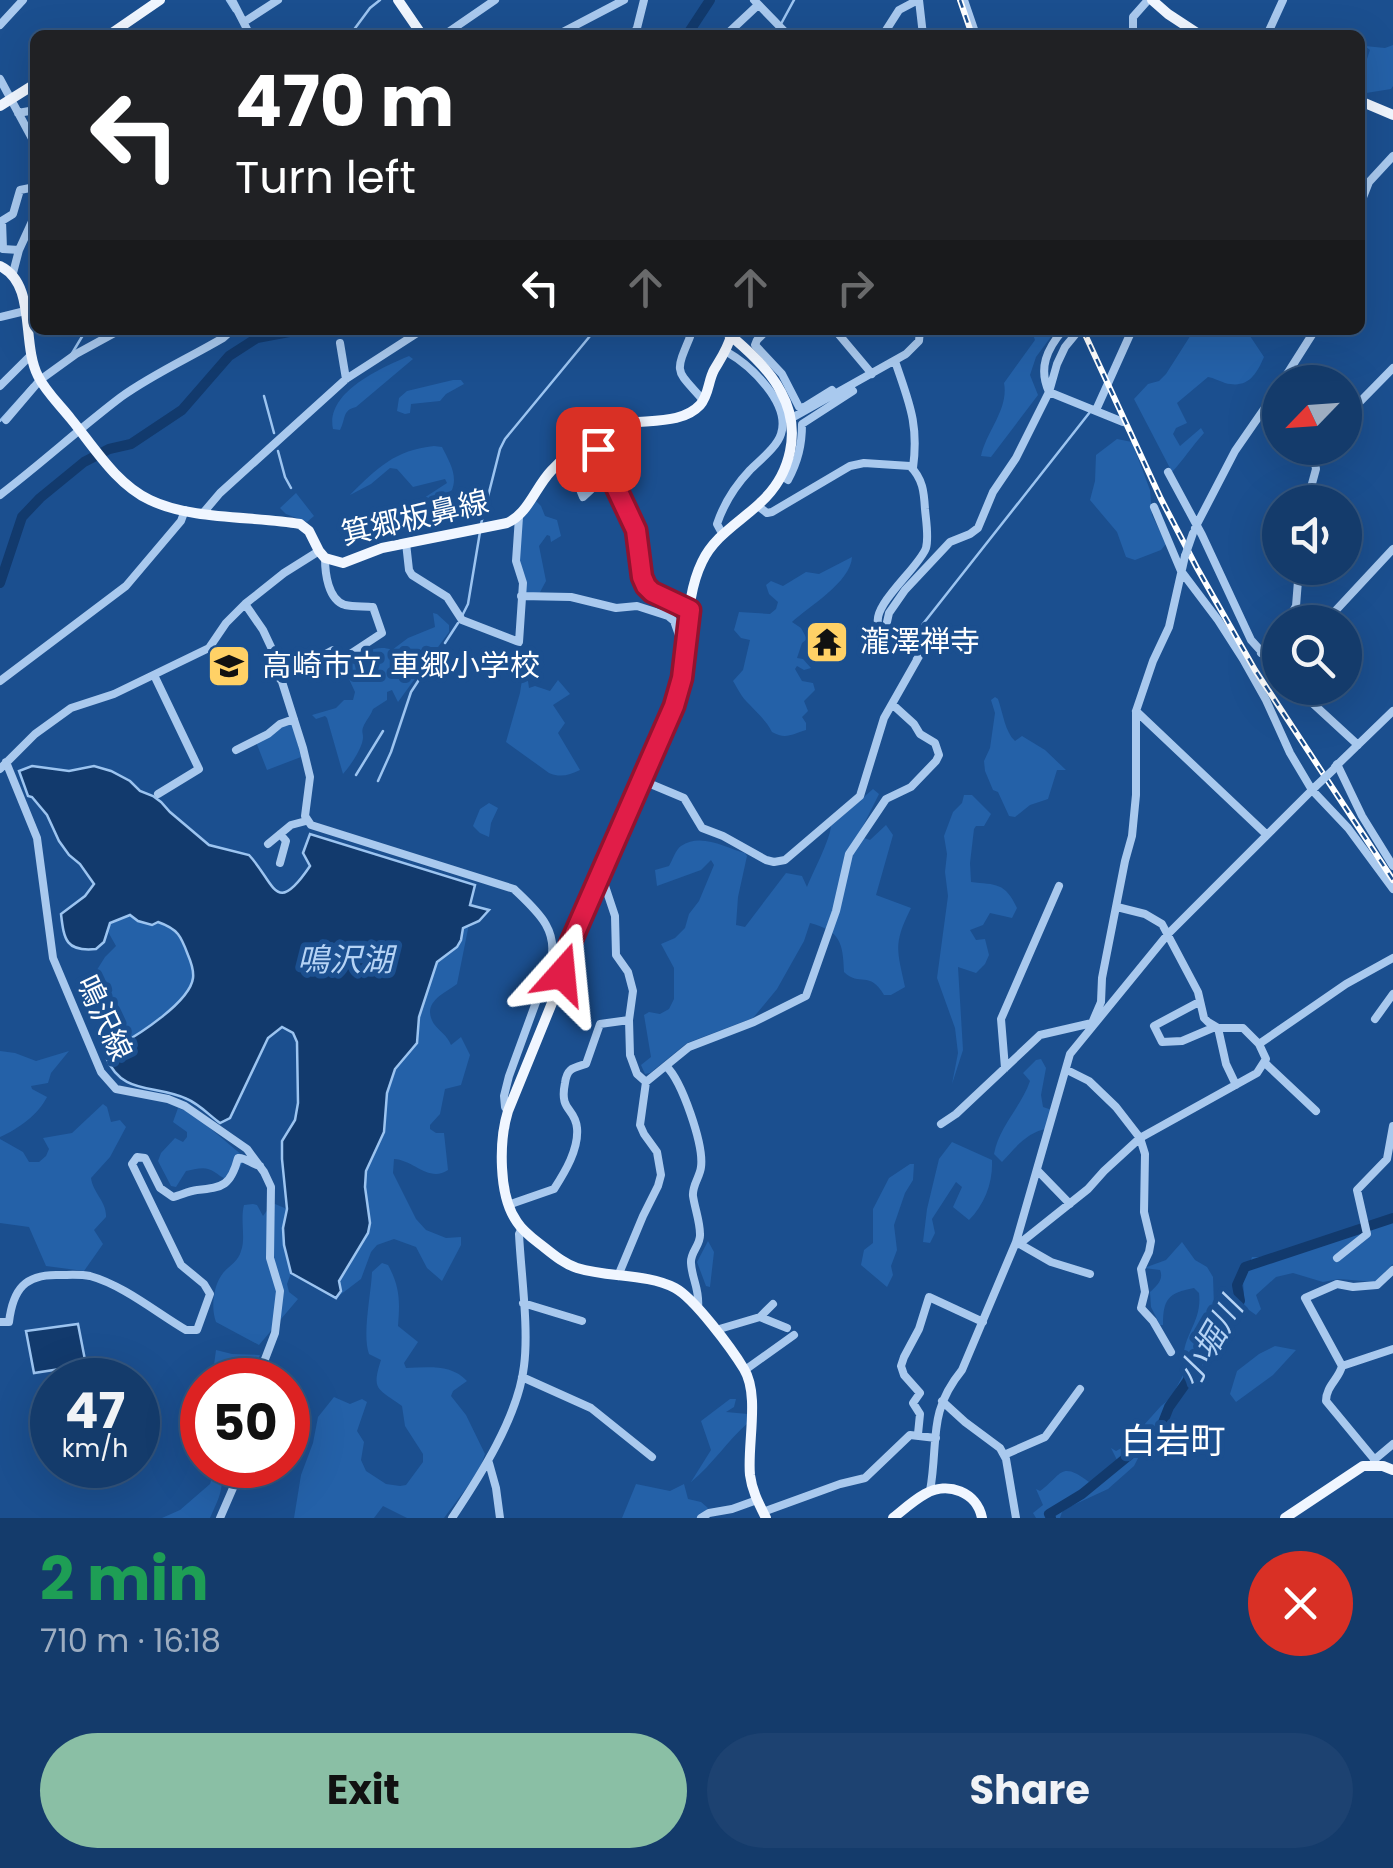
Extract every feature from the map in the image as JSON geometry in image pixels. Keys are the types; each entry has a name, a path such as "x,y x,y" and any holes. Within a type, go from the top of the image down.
{"main road":[{"path":"116,30 160,0"},
{"path":"398,0 419,30"},
{"path":"1150,0 1192,30"},
{"path":"6,103 30,87"},
{"path":"1365,103 1393,114"},
{"path":"0,266 13,273"},
{"name":"箕郷板鼻線","path":"13,273 29,296 25,311 31,356 40,380 113,471 132,488 146,498 184,510 300,524 309,531 322,554 343,563 375,550 507,523 519,517 552,470 585,440 616,424 682,416 704,400"},
{"path":"704,400 712,374 727,352 730,335"},
{"path":"733,335 784,398 790,419 790,452 782,476 758,506 710,548 701,564 694,584 679,690 570,944 552,1003 508,1111 500,1158 508,1204 522,1228 583,1270 668,1285 683,1293 716,1330 745,1370 751,1392 752,1486 764,1515"},
{"path":"1285,1518 1301,1514 1363,1466 1374,1462 1393,1470"},
{"path":"893,1518 930,1491 943,1489 963,1492 976,1502 982,1518"}],"street":[{"path":"0,25 23,0"},
{"path":"232,0 248,30"},
{"path":"244,22 278,0"},
{"path":"451,30 495,0"},
{"path":"567,30 624,0"},
{"path":"636,30 644,0"},
{"path":"886,30 899,10 918,0 922,30"},
{"path":"964,0 974,30"},
{"path":"1133,30 1133,17 1150,0"},
{"path":"1269,30 1283,0"},
{"path":"730,30 755,2 782,30"},
{"path":"774,30 777,25"},
{"path":"0,80 6,103 18,113 30,135"},
{"path":"18,113 30,111"},
{"path":"1365,193 1369,182 1393,156"},
{"path":"19,250 3,249 1,222 13,214 20,190 30,188"},
{"path":"13,273 30,226"},
{"path":"0,316 25,311"},
{"path":"6,420 40,380 111,335"},
{"path":"0,494 125,395 225,335"},
{"path":"203,512 220,492 346,379 414,335"},
{"path":"689,335 680,370 704,400"},
{"path":"762,335 756,348 782,374 799,407 832,390 836,395"},
{"path":"839,335 872,374"},
{"path":"790,419 895,360 920,341 920,335"},
{"path":"1049,392 1043,374 1047,351 1059,335"},
{"path":"885,631 889,614 905,590 950,542 978,528 1049,392 1065,348 1076,335"},
{"path":"1096,410 1130,335"},
{"path":"1293,365 1312,335"},
{"path":"340,343 346,379"},
{"path":"722,535 717,524 728,496 778,440 782,428 780,411 771,392 750,366 727,352"},
{"path":"0,386 31,356"},
{"path":"640,780 684,798 698,825 705,830 766,860 782,862 860,796 884,718 926,644 885,631 878,620 891,591 908,576 926,546 923,487 913,468 914,426 895,360"},
{"path":"1362,400 1393,368"},
{"path":"782,476 788,480 795,467 802,424 858,387 858,382"},
{"path":"1049,392 1123,422"},
{"path":"1092,1025 1100,1002 1132,836 1136,807 1136,711 1169,627 1195,529 1235,450 1262,411"},
{"path":"585,440 597,448 636,530 646,586 690,610"},
{"path":"597,448 612,444 618,448"},
{"path":"567,456 583,497 610,472"},
{"path":"758,506 772,512 856,464 913,468"},
{"path":"1168,472 1261,653"},
{"path":"1154,507 1181,571 1242,659 1290,753 1393,889"},
{"path":"0,681 132,580 181,521 184,510"},
{"path":"406,543 412,575 448,596 462,620 518,642 522,596 522,576 516,561 519,517"},
{"path":"1340,605 1393,549"},
{"path":"3,766 35,734 70,708 108,696 208,648 244,604 284,572 322,554 336,600 372,607 382,632 341,660 334,650 280,680"},
{"path":"522,596 571,597 616,608 637,606 668,616 676,624 681,641 687,642"},
{"path":"244,604 263,630 304,748 310,777 306,821 514,889 537,910 552,936 554,950 509,1076 504,1096 508,1111"},
{"path":"154,675 199,768 158,794"},
{"path":"618,1276 661,1175 657,1152 640,1124 646,1082 689,1047 754,1022 806,996 836,912 849,854 886,798 911,787 939,756 935,743 920,734 892,704"},
{"path":"1314,705 1358,745"},
{"path":"1136,711 1266,834"},
{"path":"930,1491 942,1401 962,1370 1017,1243 1070,1054 1168,934 1393,711"},
{"path":"236,750 294,719"},
{"name":"鳴沢線","path":"3,766 37,838 53,958 101,1072 116,1088 185,1106 247,1149 260,1166"},
{"path":"1335,767 1393,866"},
{"path":"268,844 291,826 306,821"},
{"path":"280,834 286,841 280,864"},
{"path":"601,874 615,916 616,955 628,972 633,992 628,1038 632,1066 646,1082"},
{"path":"1005,1068 1000,1019 1058,886"},
{"path":"1117,907 1158,920 1168,934 1198,992 1204,1018 1216,1028 1236,1085"},
{"path":"1259,1044 1346,984 1393,958"},
{"path":"1375,1019 1393,994"},
{"path":"1199,1002 1154,1026 1162,1042 1182,1041 1216,1028 1243,1028 1259,1044 1265,1062 1316,1111"},
{"path":"508,1204 554,1189 576,1144 577,1127 562,1098 566,1074 586,1064 600,1024 629,1020"},
{"path":"941,1124 1040,1035 1092,1025"},
{"path":"1017,1243 1088,1189 1140,1138 1236,1085 1265,1062"},
{"path":"666,1066 687,1102 701,1156 702,1169 692,1192 701,1238 691,1264 699,1288 698,1308"},
{"path":"1066,1070 1089,1081 1140,1138 1144,1154 1144,1212 1151,1241 1150,1252 1140,1269 1144,1292 1141,1308 1171,1352"},
{"path":"1337,1258 1366,1234 1357,1190 1387,1159 1393,1126"},
{"path":"0,1322 9,1322 13,1300 26,1282 39,1275 83,1275 112,1285 186,1330 197,1330 210,1294 181,1265 133,1167 134,1160 145,1158 160,1188 173,1197 219,1188 227,1183 238,1158 242,1158 260,1166 272,1192 270,1258 280,1291 265,1358"},
{"path":"1037,1170 1070,1204"},
{"path":"452,1518 488,1463 522,1376 522,1228"},
{"path":"1017,1243 1052,1262 1090,1274"},
{"path":"1393,1270 1377,1285 1336,1284 1305,1298 1342,1366 1328,1388 1326,1401 1374,1462 1393,1444"},
{"path":"918,1434 920,1414 914,1404 920,1394 901,1366 928,1297 983,1322"},
{"path":"523,1303 582,1321"},
{"path":"716,1330 760,1317 773,1304"},
{"path":"745,1370 790,1332 760,1317"},
{"path":"1342,1366 1393,1349"},
{"path":"522,1376 591,1408 652,1457"},
{"path":"1004,1454 1045,1437 1080,1389"},
{"path":"942,1401 1004,1454 1016,1518"},
{"path":"764,1515 865,1478 910,1434 936,1438"},
{"path":"488,1463 500,1518"},
{"path":"220,1518 233,1488"},
{"path":"701,1518 757,1500"}],"shaded area":[{"path":"1393,45 1393,86 1365,93 1365,61 1370,50 1365,46"},
{"path":"1033,335 1052,335 1036,357 1030,375 1038,395 991,457 981,456 1003,402 1004,383 1035,340"},
{"path":"1191,335 1249,335 1264,357 1245,382 1225,383 1208,377 1177,403 1187,423 1173,434 1180,446 1201,428 1204,433 1172,472 1134,399 1148,384 1166,374"},
{"path":"409,356 413,359 348,410 340,430 333,429 333,416 347,393 371,374"},
{"path":"453,380 464,384 440,401 411,404 410,413 397,411 399,398 407,391"},
{"path":"1117,439 1132,442 1150,490 1152,515 1166,544 1161,550 1135,560 1126,557 1117,532 1090,500 1096,455"},
{"path":"434,446 442,447 450,463 452,490 403,527 401,520 407,509 447,483 445,479 413,487 397,469 390,468 350,495 388,462"},
{"path":"296,493 314,516 307,522 280,508"},
{"path":"534,499 545,516 557,520 561,536 551,542 547,535 539,546 546,581 538,596 523,595 519,560 521,517"},
{"path":"852,557 837,585 792,622 807,639 797,658 811,668 795,669 802,681 813,683 815,690 804,701 808,711 802,717 806,730 781,736 772,732 733,681 743,670 750,640 741,638 734,630 739,612 770,614 778,602 766,585 771,581 783,586 806,572 819,574"},
{"path":"433,613 449,625 449,632 398,702 392,690 387,692 387,700 373,709 363,728 359,751 343,774 327,718 316,719 312,715 336,708 344,700 353,700 350,659 376,649 392,650 408,638 435,627"},
{"path":"525,660 529,688 550,691 558,680 570,694 553,705 565,723 558,733 580,770 565,775 549,773 506,742"},
{"path":"995,697 1015,741 1022,736 1066,770 1057,770 1048,799 1030,805 1015,817 1009,816 985,771 995,713 991,700"},
{"path":"292,721 301,757 267,770 256,742"},
{"path":"873,789 879,794 858,836 870,840 886,825 893,835 876,895 911,908 898,947 905,987 884,995 874,983 849,976 844,972 838,939 810,923 777,989 753,1018 687,1043 645,1074 641,1065 651,1057 644,1015 660,1014 669,1009 674,999 674,968 661,944 685,928 714,865 711,860 701,870 657,886 655,870 669,866 679,848 697,840 745,853 736,925 745,927 786,873 802,876 807,887 831,826"},
{"path":"964,795 972,795 991,814 984,826 974,829 971,882 999,886 1017,908 1012,918 990,913 983,925 970,930 976,940 985,939 989,955 976,973 958,967 963,1050 952,1084 958,1053 955,1028 937,978 948,896 944,836"},
{"path":"489,803 498,808 489,837 473,826 480,809"},
{"path":"130,915 138,921 170,927 183,942 194,977 176,1005 127,1041 106,1034 104,1020 80,997 116,946 107,930 110,923"},
{"path":"469,924 457,984 435,1000 430,1010 434,1024 451,1045 461,1037 470,1055 461,1085 445,1089 440,1114 430,1125 436,1133 444,1133 448,1170 434,1174 394,1159 393,1173 416,1219 426,1230 446,1238 461,1237 461,1245 442,1281 427,1268 416,1247 394,1239 377,1245 361,1279 336,1298 341,1291 339,1281 369,1232 366,1171 384,1132 387,1093 395,1068 417,1043 419,1017 437,962 461,940 463,928"},
{"path":"0,1051 36,1061 69,1051 48,1083 31,1086 47,1097 38,1110 0,1137"},
{"path":"1041,1059 1046,1068 1043,1107 1052,1110 1047,1129 1028,1137 1002,1162 994,1154 1000,1135 1030,1081 1023,1073"},
{"path":"103,1104 111,1122 120,1120 126,1127 110,1157 91,1178 106,1212 94,1230 103,1244 84,1271 46,1266 29,1227 0,1223 0,1139 23,1152 29,1162 39,1162 49,1149 43,1138 72,1133"},
{"path":"178,1108 192,1113 243,1156 233,1180 200,1168 186,1171 176,1187 171,1186 158,1161 175,1138 183,1142 187,1137 187,1132 173,1122"},
{"path":"952,1142 992,1160 989,1184 984,1200 969,1220 953,1207 962,1187 956,1182 932,1219 935,1233 930,1243 923,1242 939,1159"},
{"path":"914,1164 913,1180 894,1225 897,1250 887,1287 861,1265 864,1250 873,1243 873,1209 889,1178"},
{"path":"253,1204 263,1216 271,1205 287,1209 284,1245 291,1273 287,1284 289,1292 298,1299 259,1345 216,1322 213,1305 218,1281 241,1251 244,1205"},
{"path":"1393,1220 1393,1264 1375,1282 1323,1282 1293,1273 1276,1277 1256,1295 1261,1309 1256,1315 1242,1305 1243,1282 1252,1257 1292,1248 1307,1249"},
{"path":"708,1241 714,1252 710,1287 706,1286 697,1262"},
{"path":"1182,1242 1213,1277 1214,1306 1204,1344 1207,1361 1175,1402 1168,1418 1148,1439 1134,1466 1108,1489 1069,1507 1060,1518 1036,1518 1033,1513 1043,1505 1036,1489 1040,1491 1062,1472 1072,1472 1089,1482 1119,1464 1111,1448 1116,1451 1125,1446 1171,1398 1185,1371 1184,1349 1197,1314 1199,1293 1194,1288 1173,1295 1166,1303 1160,1325 1151,1307 1150,1292 1161,1273 1144,1268 1166,1260"},
{"path":"382,1263 388,1265 397,1287 398,1326 418,1342 404,1363 406,1368 447,1369 467,1381 451,1396 466,1415 485,1454 479,1471 444,1518 407,1518 383,1506 374,1518 294,1518 299,1488 310,1488 310,1451 318,1417 334,1397 350,1404 362,1399 367,1402 357,1431 364,1442 361,1460 366,1471 386,1484 400,1486 406,1485 423,1462 423,1454 405,1426 402,1406 379,1388 381,1360 369,1354 367,1326 372,1272"},
{"path":"1275,1346 1296,1350 1273,1375 1236,1402 1230,1394 1237,1371"},
{"path":"216,1350 260,1355 259,1358 215,1358"},
{"path":"730,1399 736,1399 734,1407 726,1412 748,1414 749,1422 691,1482 711,1450 701,1421"},
{"path":"636,1484 670,1491 684,1484 688,1499 708,1508 699,1518 622,1518"},
{"path":"205,1488 221,1488 210,1518 162,1518 180,1510"}],"water":[{"name":"鳴沢湖","path":"32,766 69,771 94,766 111,771 161,802 209,845 249,855 270,884 282,893 298,882 310,866 303,853 310,834 475,885 470,905 489,910 479,921 463,928 457,947 437,962 419,1017 417,1043 395,1069 387,1093 384,1132 366,1171 368,1233 339,1281 341,1291 336,1298 291,1273 284,1245 287,1209 282,1141 295,1120 298,1103 297,1042 293,1033 282,1027 268,1038 230,1118 220,1123 187,1099 121,1078 106,1057 183,997 193,978 192,966 178,934 170,927 138,921 130,915 110,923 104,942 96,949 78,948 68,942 61,914 94,884 59,841 47,815 28,796 19,771"},
{"path":"78,1324 85,1358 31,1358 26,1331"}],"waterway":[{"path":"227,0 234,11"},
{"path":"354,30 380,0"},
{"path":"690,30 710,0"},
{"path":"778,30 794,0"},
{"path":"71,355 83,335"},
{"path":"0,583 22,517 40,498 84,462 109,449 131,444 182,410 229,356 257,338 273,335"},
{"path":"481,524 505,439 591,335"},
{"path":"0,421 32,385"},
{"path":"264,396 274,433"},
{"path":"914,658 919,629 1090,412"},
{"path":"278,451 291,488"},
{"path":"462,616 468,604 480,532"},
{"path":"445,643 458,623"},
{"path":"378,781 411,692 426,669"},
{"path":"356,775 383,731"},
{"name":"小堀川","path":"1051,1518 1049,1514 1082,1494 1160,1430 1169,1407 1208,1342 1240,1301 1237,1285 1245,1267 1393,1218"}],"railway":[{"path":"960,0 970,30"},
{"path":"1085,335 1197,568 1255,670 1393,880"}],"place":[{"name":"瀧澤禅寺","path":"827,642"},
{"name":"高崎市立 車郷小学校","path":"229,666"}],"district":[{"name":"白岩町","path":"1173,1441"}],"route":[{"path":"562,974 570,944 674,706 686,654 690,610 646,586 636,530 598,449"}]}
